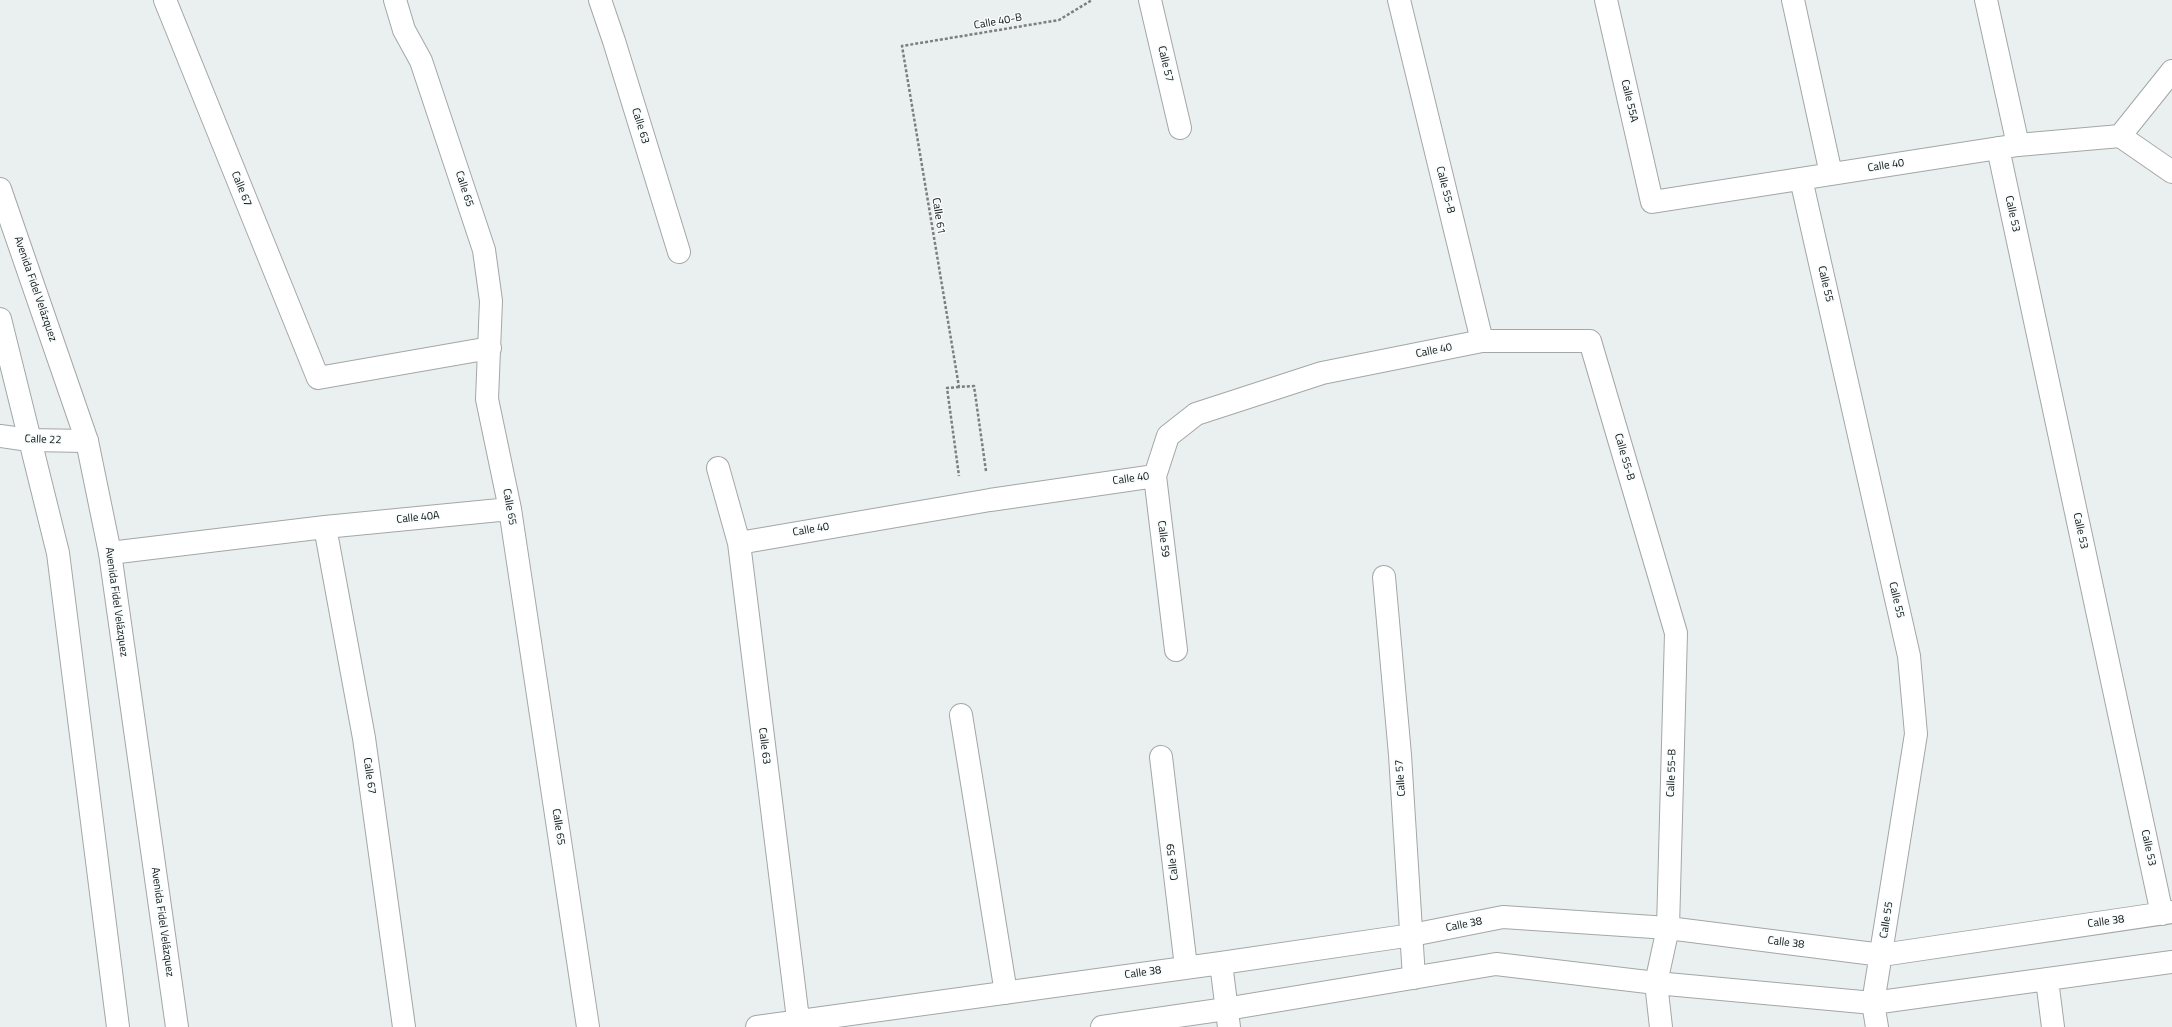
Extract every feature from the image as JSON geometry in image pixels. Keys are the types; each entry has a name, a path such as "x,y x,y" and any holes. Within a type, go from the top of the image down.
{"street":[{"name":"Calle 67","path":"165,0 318,378 490,348"},
{"name":"Calle 65","path":"394,0 404,30 421,61 484,250 491,301 490,348 486,399 510,509 588,1027"},
{"name":"Calle 63","path":"600,0 679,252"},
{"name":"Calle 57","path":"1150,0 1180,128"},
{"name":"Calle 55-B","path":"1399,0 1482,341 1590,341 1676,633 1668,928 1656,983 1661,1027"},
{"name":"Calle 55A","path":"1606,0 1652,202"},
{"path":"1793,0 1831,174"},
{"name":"Calle 53","path":"1986,0 2008,146 2167,913"},
{"path":"2172,71 2120,136 2172,172"},
{"name":"Calle 40","path":"1652,202 2008,146 2120,136"},
{"name":"Calle 55","path":"1801,179 1909,656 1916,734 1874,1003 1877,1027"},
{"name":"Avenida Fidel Velázquez","path":"0,189 87,441 110,553 177,1027"},
{"path":"0,319 58,553 118,1027"},
{"name":"Calle 40","path":"739,543 963,504 1155,476 1168,436 1196,414 1322,373 1482,341"},
{"name":"Calle 22","path":"0,436 29,440 87,441"},
{"name":"Calle 63","path":"718,468 739,543 799,1024"},
{"name":"Calle 59","path":"1155,476 1176,650"},
{"name":"Calle 40A","path":"110,553 325,527 510,509"},
{"name":"Calle 67","path":"325,527 364,738 404,1027"},
{"name":"Calle 57","path":"1384,577 1400,755 1414,978"},
{"path":"961,715 1006,993"},
{"name":"Calle 59","path":"1161,757 1186,967"},
{"name":"Calle 38","path":"757,1027 836,1022 1006,993 1412,935 1503,917 1668,928 1882,955 2167,913"},
{"path":"1102,1027 1228,1018 1414,978 1496,964 1656,983 1874,1003 2172,962"},
{"path":"1221,963 1228,1018"},
{"path":"2047,980 2053,1027"}],"path":[{"name":"Calle 40-B","path":"902,46 1059,20 1092,0"},
{"name":"Calle 61","path":"902,46 959,388"},
{"path":"963,504 947,388 974,386 990,500"}]}
